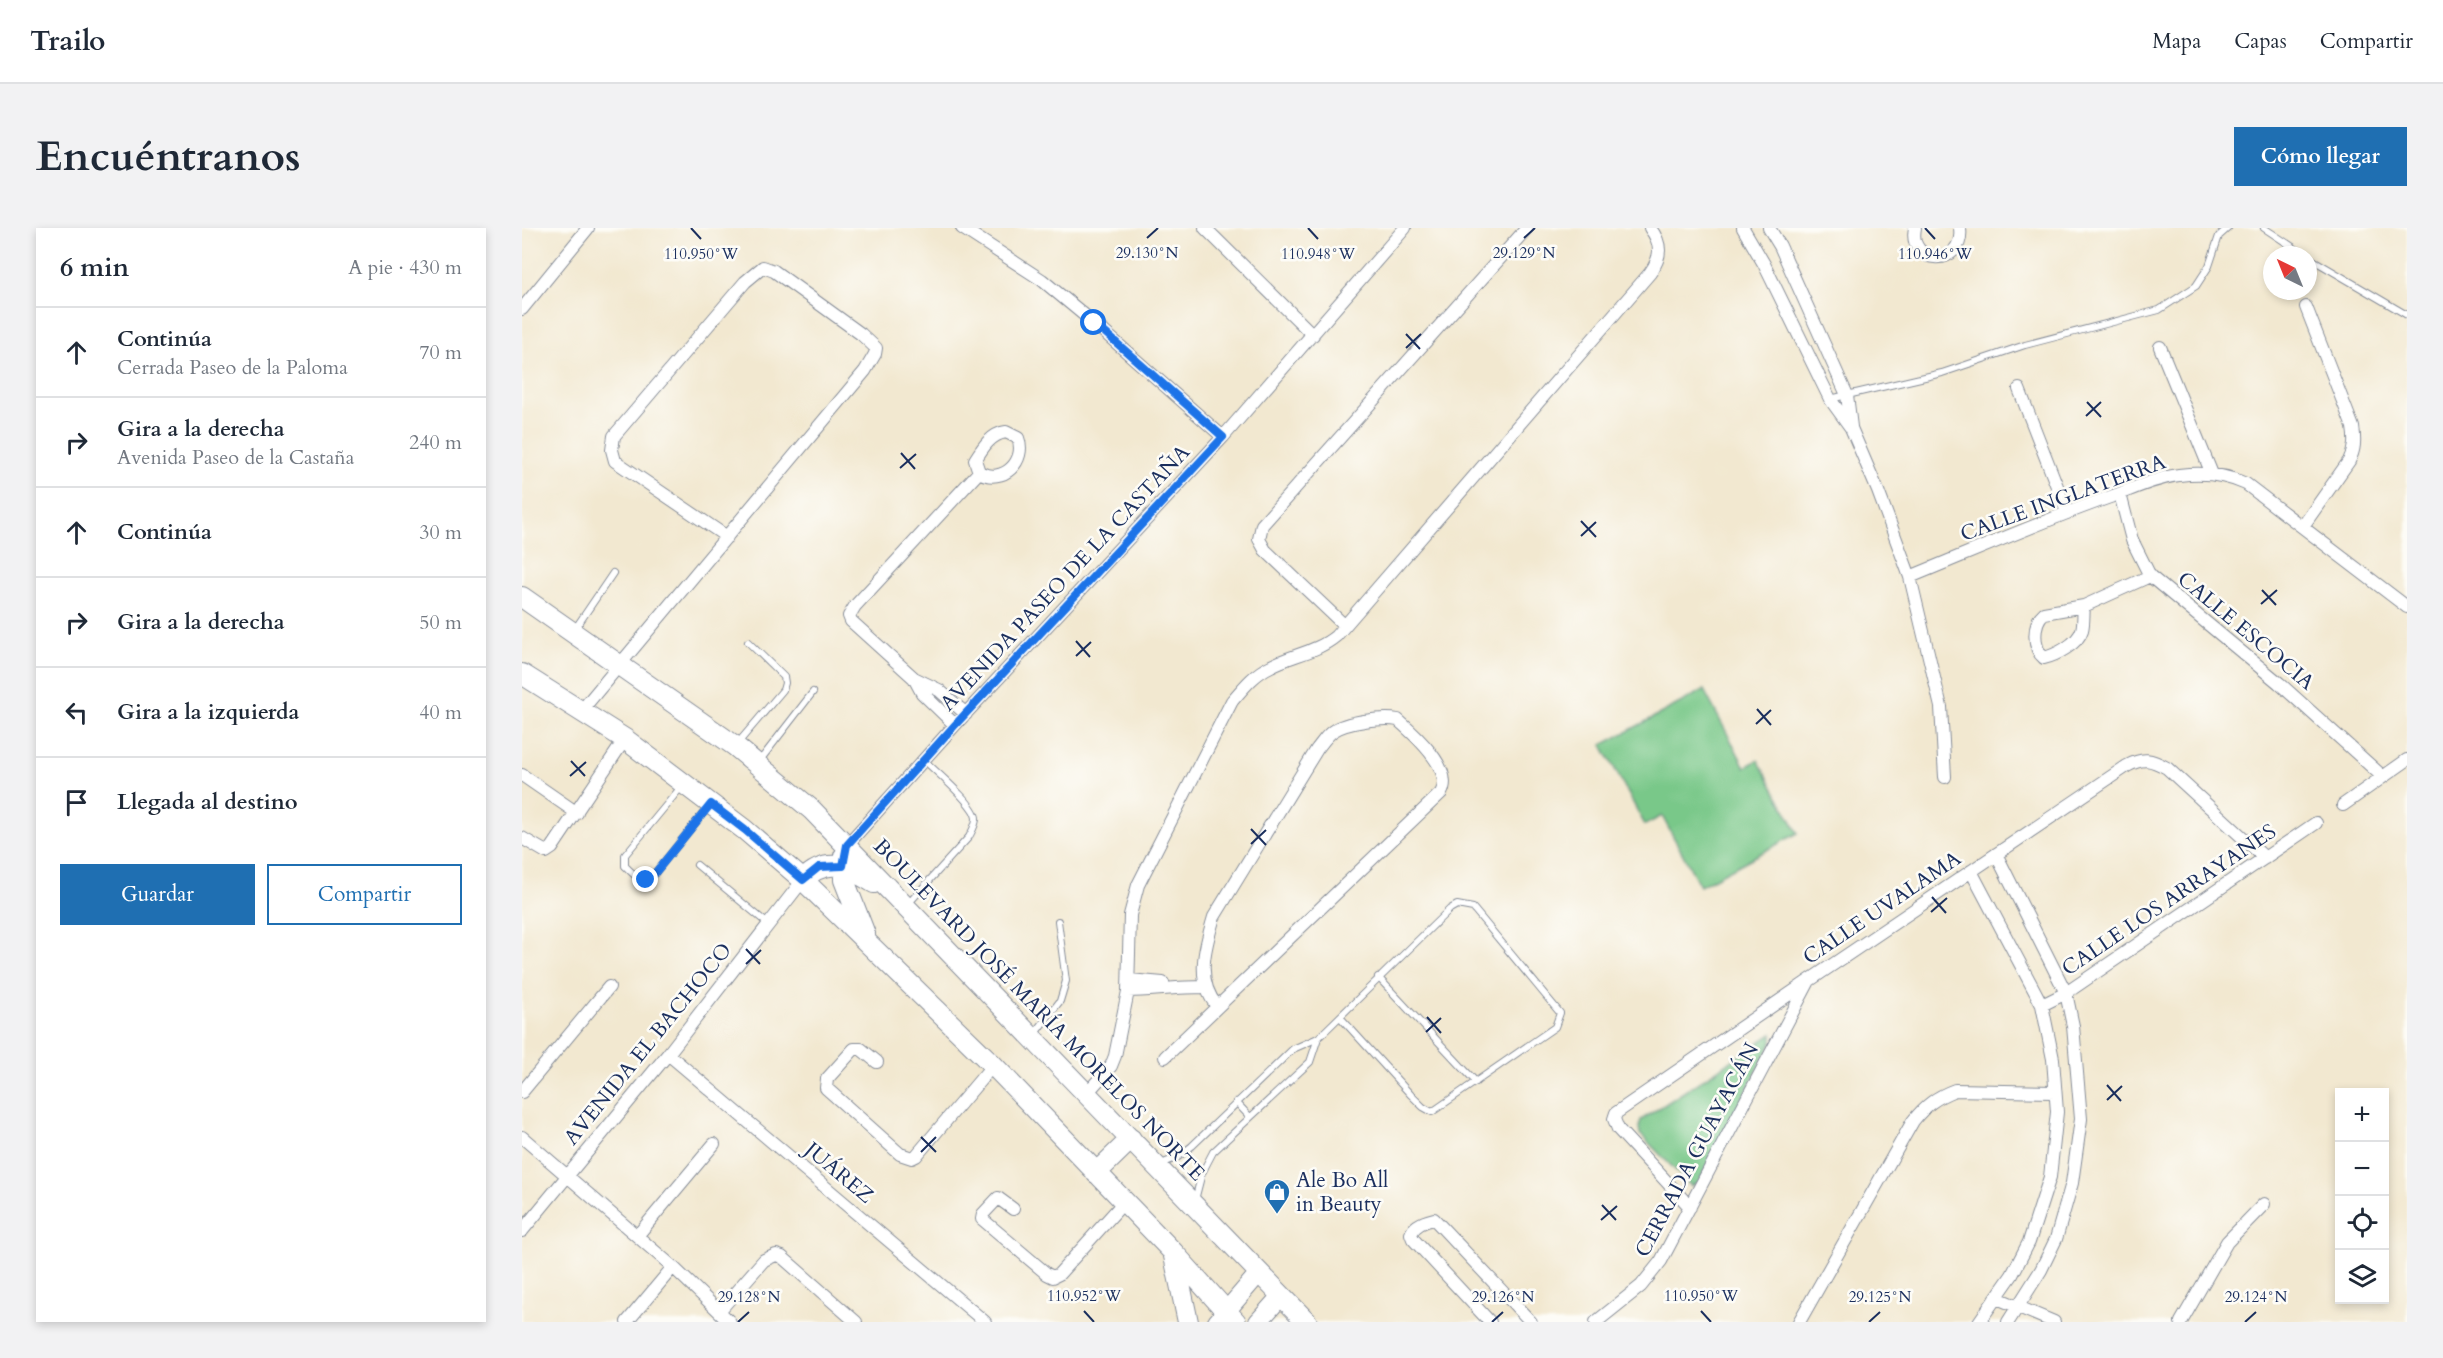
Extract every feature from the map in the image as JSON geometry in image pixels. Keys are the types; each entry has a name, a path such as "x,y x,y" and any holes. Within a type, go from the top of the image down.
{"main road":[{"name":"BOULEVARD JOSÉ MARÍA MORELOS NORTE","path":"522,597 735,746 812,810 1033,1036 1307,1322"},
{"path":"522,674 625,739 745,830 803,880 993,1065 1174,1253 1227,1318 1259,1273"},
{"path":"847,845 843,866 844,880 869,942"},
{"path":"803,880 819,867 843,866 860,874 901,901"},
{"path":"1096,1173 1131,1139"},
{"path":"1174,1253 1188,1322"},
{"path":"1258,1322 1281,1296"}],"street":[{"path":"522,309 588,228"},
{"path":"962,228 1042,280 1223,437"},
{"path":"1205,228 1313,335"},
{"name":"AVENIDA PASEO DE LA CASTAÑA","path":"847,845 955,725 1223,437 1405,228"},
{"path":"1344,625 1265,550 1259,539 1262,525 1527,228"},
{"path":"1087,1092 1111,1066 1115,1056 1129,985 1130,915 1137,885 1232,701 1253,677 1271,666 1323,646 1336,636 1650,273 1658,262 1660,246 1658,238 1650,228"},
{"path":"1743,228 1764,264 1830,399 1851,428 1878,491 1910,577 1941,707 1945,777"},
{"path":"1915,228 1914,239 1917,247 1928,256 1936,258 1943,257 1955,249 1961,236 1961,228"},
{"path":"1750,242 1772,229 1847,395 1851,428"},
{"path":"581,711 619,664 727,537 865,371 875,354 876,348 861,334 774,271 763,267 745,282 614,436 612,450 615,461 727,537"},
{"path":"2302,526 2349,461 2355,440 2353,427 2307,307"},
{"path":"2160,347 2212,474"},
{"path":"2019,389 2067,512"},
{"path":"966,714 939,690 914,678 851,621 849,616 855,606 979,472"},
{"name":"CALLE INGLATERRA","path":"1910,577 2067,512 2155,480 2180,475 2212,474 2234,478 2246,484 2407,607"},
{"name":"CALLE ESCOCIA","path":"2120,494 2132,540 2150,576 2279,683 2382,776"},
{"path":"2084,606 2082,631 2079,635 2050,657 2040,656 2037,648 2038,619 2050,610 2084,606 2150,576"},
{"path":"914,678 922,693 955,725"},
{"path":"1165,1057 1441,793 1445,782 1441,766 1398,720 1379,719 1341,727 1333,731 1321,744 1214,917 1207,945 1204,987 1217,1006"},
{"path":"522,838 546,852 552,848 625,739"},
{"name":"CALLE UVALAMA","path":"1690,1207 1618,1129 1614,1119 1616,1113 2127,766 2143,759 2152,760 2167,768 2265,858"},
{"path":"2343,805 2407,760"},
{"path":"522,775 577,813"},
{"name":"CALLE LOS ARRAYANES","path":"2042,1005 2066,993 2316,823"},
{"path":"1996,854 2066,993 2078,1073 2081,1119 2072,1183 2056,1239 2041,1269 2008,1322"},
{"path":"1971,871 2042,1005 2053,1059 2056,1121 2050,1177 2029,1242 2012,1275 1979,1322"},
{"name":"AVENIDA EL BACHOCO","path":"522,1231 668,1053 803,880"},
{"name":"CERRADA GUAYACÁN","path":"1596,1322 1641,1286 1651,1275 1690,1207 1810,980"},
{"path":"1129,985 1167,983 1172,987 1204,987"},
{"path":"522,1092 609,987"},
{"path":"877,1062 861,1049 854,1049 827,1079 826,1088 900,1154 912,1158 993,1065"},
{"name":"JUÁREZ","path":"668,1053 986,1322"},
{"path":"1799,1322 1913,1121 1924,1108 1942,1095 1955,1090 2055,1092"},
{"path":"522,1137 569,1175 673,1267 730,1322"},
{"path":"637,1236 714,1144"},
{"path":"1013,1209 998,1198 982,1214 982,1219 1053,1277 1059,1274 1124,1202"},
{"path":"2181,1322 2227,1242 2264,1204"},
{"path":"1490,1322 1413,1239 1411,1234 1413,1229 1427,1220 1434,1220 1531,1322"},
{"path":"720,1310 764,1260 770,1256 782,1257 856,1322"},
{"path":"627,1322 673,1267"},
{"path":"1997,1298 2054,1322"}],"lane":[{"path":"1830,399 1942,373 2025,345 2159,310 2196,286 2209,266 2219,236 2228,228"},
{"path":"2264,228 2291,246"},
{"path":"2317,263 2407,315"},
{"path":"573,632 612,573"},
{"path":"735,746 783,690 785,683 784,677 748,642"},
{"path":"758,763 813,692"},
{"path":"901,901 969,837 975,827 976,819 970,807 924,759"},
{"path":"684,783 625,855 625,866 639,879 651,878 711,804"},
{"path":"697,865 768,924"},
{"path":"1156,1166 1178,1158 1293,1049 1318,1038 1378,977 1457,905 1473,908 1560,1013 1555,1028 1432,1112 1411,1095 1340,1017"},
{"path":"1033,1036 1060,1001 1066,981 1058,921"},
{"path":"1378,977 1476,1082"},
{"path":"1194,1205 1202,1173 1213,1152 1310,1062 1318,1038"},
{"path":"1236,1102 1250,1117"}],"green space":[{"path":"1704,690 1745,767 1758,760 1798,833 1700,886 1662,816 1645,825 1602,745"},
{"path":"1772,1034 1772,1042 1699,1182 1691,1186 1640,1134 1641,1120"}],"place":[{"name":"Ale Bo All in Beauty","path":"1277,1215"}],"route":[{"path":"646,880 651,878 711,804 803,880 811,871 819,867 843,866 847,845 955,725 1223,437 1094,323"}]}
